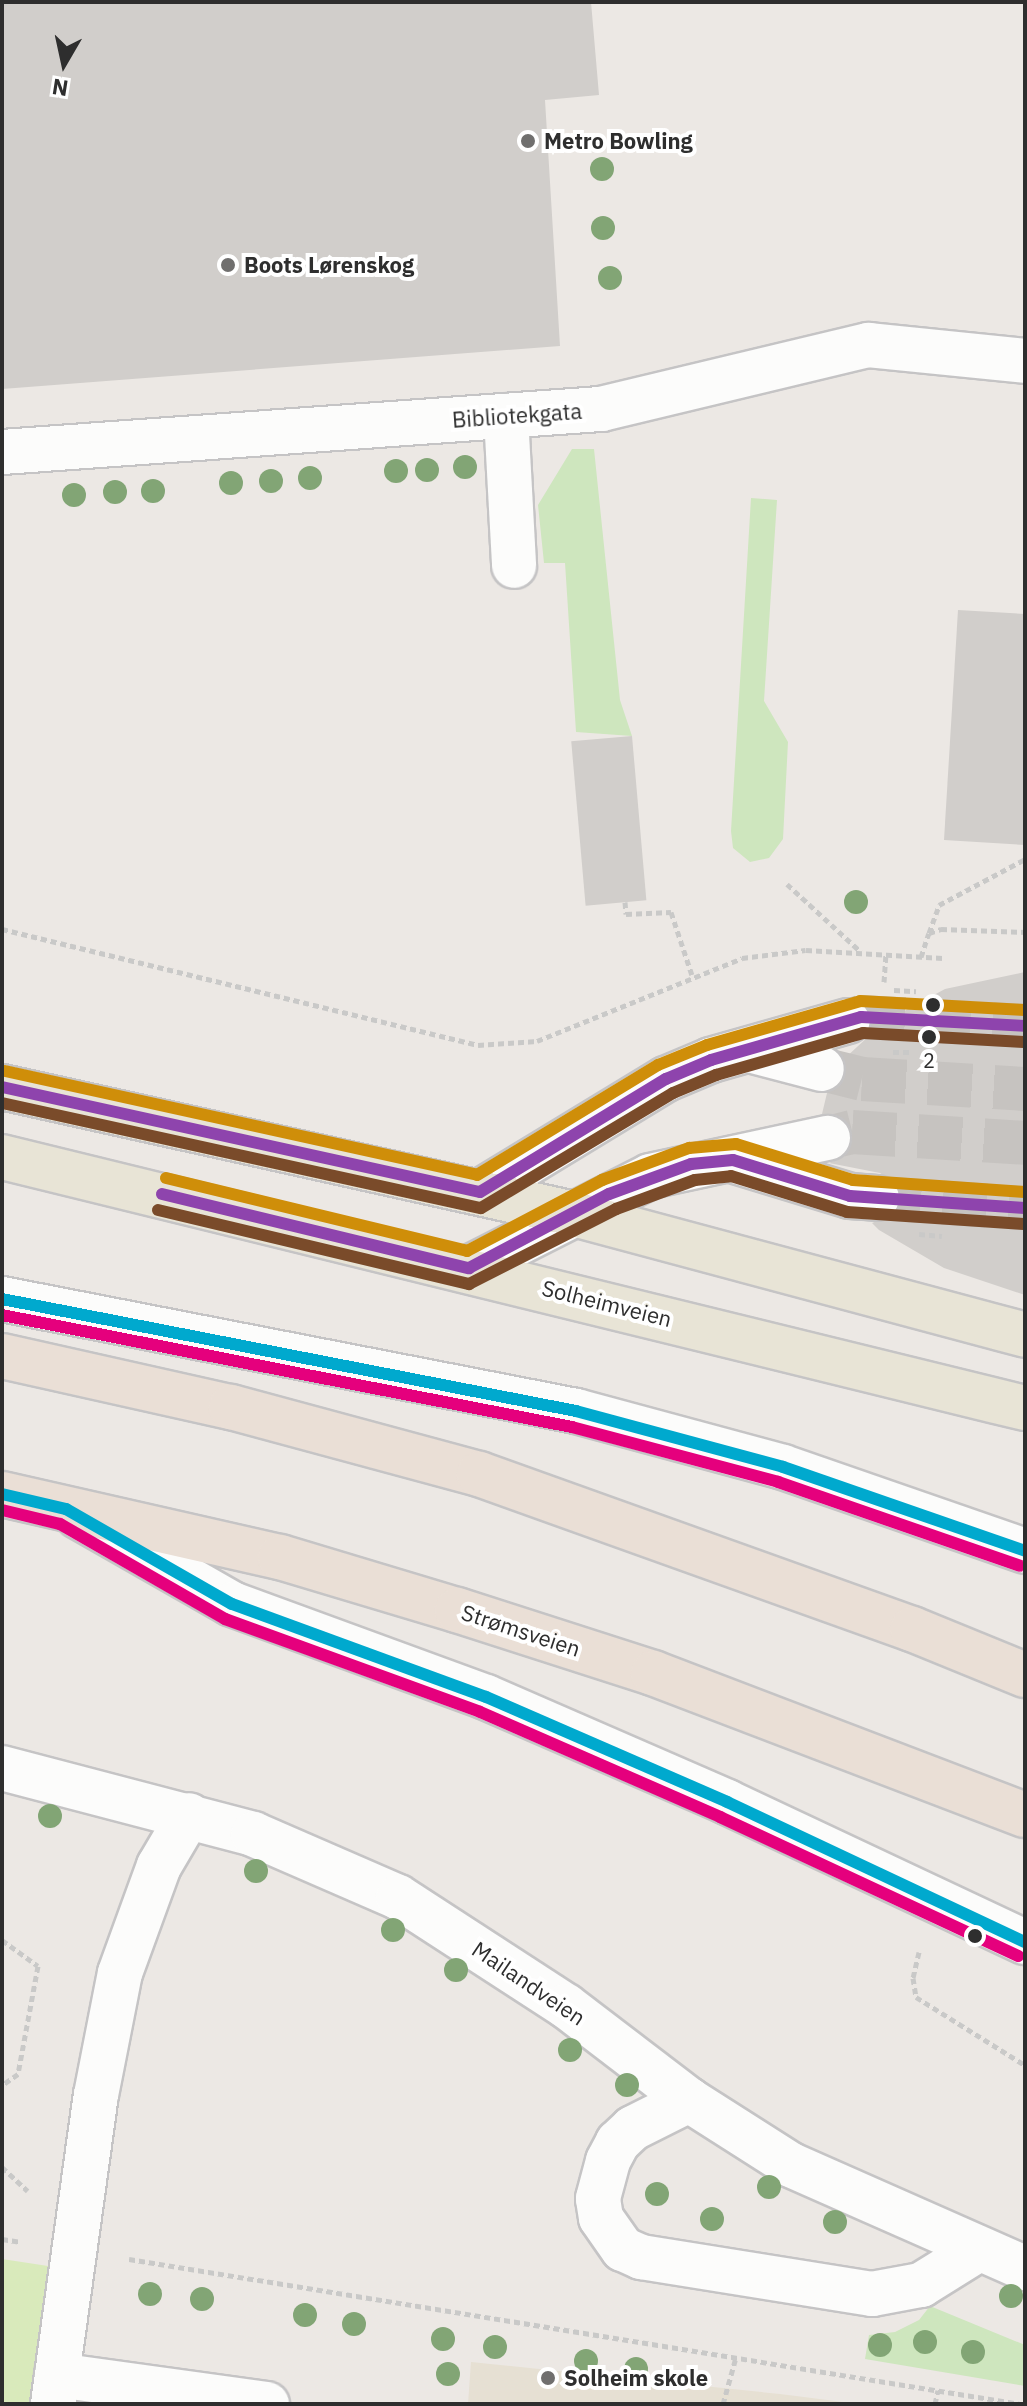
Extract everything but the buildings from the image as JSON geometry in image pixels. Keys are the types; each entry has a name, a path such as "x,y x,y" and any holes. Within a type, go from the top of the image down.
{"highway":[{"path":"2,1356 231,1407 479,1474 798,1587 1025,1675"},
{"name":"Strømsveien","path":"2,1494 280,1557 518,1629 872,1752 1025,1815"}],"main road":[{"path":"2,1087 574,1214 1025,1335"},
{"name":"Solheimveien","path":"2,1157 469,1268 1025,1408"}],"street":[{"name":"Bibliotekgata","path":"2,452 601,409 868,345 1025,361"},
{"path":"506,416 514,566"},
{"path":"480,1192 666,1079 711,1060 753,1051 848,1021"},
{"path":"753,1051 822,1069"},
{"path":"469,1268 650,1176 828,1138"},
{"path":"733,1160 850,1196 877,1198"},
{"path":"2,1299 576,1411 783,1467 1025,1551"},
{"path":"66,1509 232,1604 486,1697 727,1802 1025,1942"},
{"name":"Mailandveien","path":"2,1768 189,1815 323,1861 398,1897 566,2006 689,2100 791,2165 1025,2268"},
{"path":"189,1815 152,1880 120,1973 73,2250 55,2390 267,2404"},
{"path":"689,2100 633,2128 618,2142 608,2161 598,2199 601,2218 623,2249 641,2257 872,2294 921,2285 979,2249"}],"path":[{"path":"921,957 939,905 1025,859"},
{"path":"787,884 862,953"},
{"path":"625,902 626,914 671,912 692,975"},
{"path":"2,929 478,1045 537,1041 692,975 742,958 806,950 943,958"},
{"path":"929,933 1025,932"},
{"path":"886,955 884,989 916,991"},
{"path":"2,1940 38,1966 18,2074 2,2085"},
{"path":"919,1952 913,1978 916,1997 1025,2065"},
{"path":"2,2239 1020,2404"},
{"path":"723,2404 736,2357"},
{"path":"935,2404 938,2390"},
{"path":"635,2404 665,2404"}],"shaded area":[{"name":"Solheim skole","path":"471,2362 780,2394 859,2404 468,2404"}],"green space":[{"path":"572,449 594,449 620,700 632,736 576,732 565,563 544,563 538,505"},
{"path":"751,498 777,500 764,701 788,742 783,839 769,858 750,862 733,848 731,831"},
{"path":"2,2259 48,2266 37,2404 2,2404"},
{"path":"930,2306 1025,2345 1025,2386 865,2359 869,2335 895,2332 919,2320"}],"tunnel":[{"path":"848,1021 861,1017 1025,1026"},
{"path":"822,1069 862,1079 1025,1089"},
{"path":"828,1138 852,1132 1025,1143"},
{"path":"877,1198 1025,1208"}],"transit line":[{"path":"5,1071 477,1175 658,1065 707,1045 860,1001 1025,1010"},
{"path":"2,1087 480,1192 666,1079 711,1060 861,1017 1025,1026"},
{"path":"2,1103 481,1208 673,1093 716,1075 863,1033 1024,1042"},
{"path":"166,1178 467,1251 602,1180 689,1148 736,1144 853,1180 1025,1192"},
{"path":"162,1194 469,1268 609,1194 691,1164 733,1160 850,1196 1025,1208"},
{"path":"158,1210 469,1284 616,1209 695,1180 731,1176 847,1212 1024,1224"},
{"path":"2,1299 576,1411 783,1467 1025,1551"},
{"path":"2,1315 572,1427 778,1482 1020,1566"},
{"path":"2,1494 66,1509 232,1604 486,1697 727,1802 1025,1942"},
{"path":"2,1510 60,1524 225,1619 480,1712 720,1817 1018,1956"}],"place":[{"name":"Metro Bowling","path":"528,141"},
{"name":"Boots Lørenskog","path":"228,265"},
{"name":"2","path":"929,1037"},
{"name":"Solheim skole","path":"548,2378"}]}
